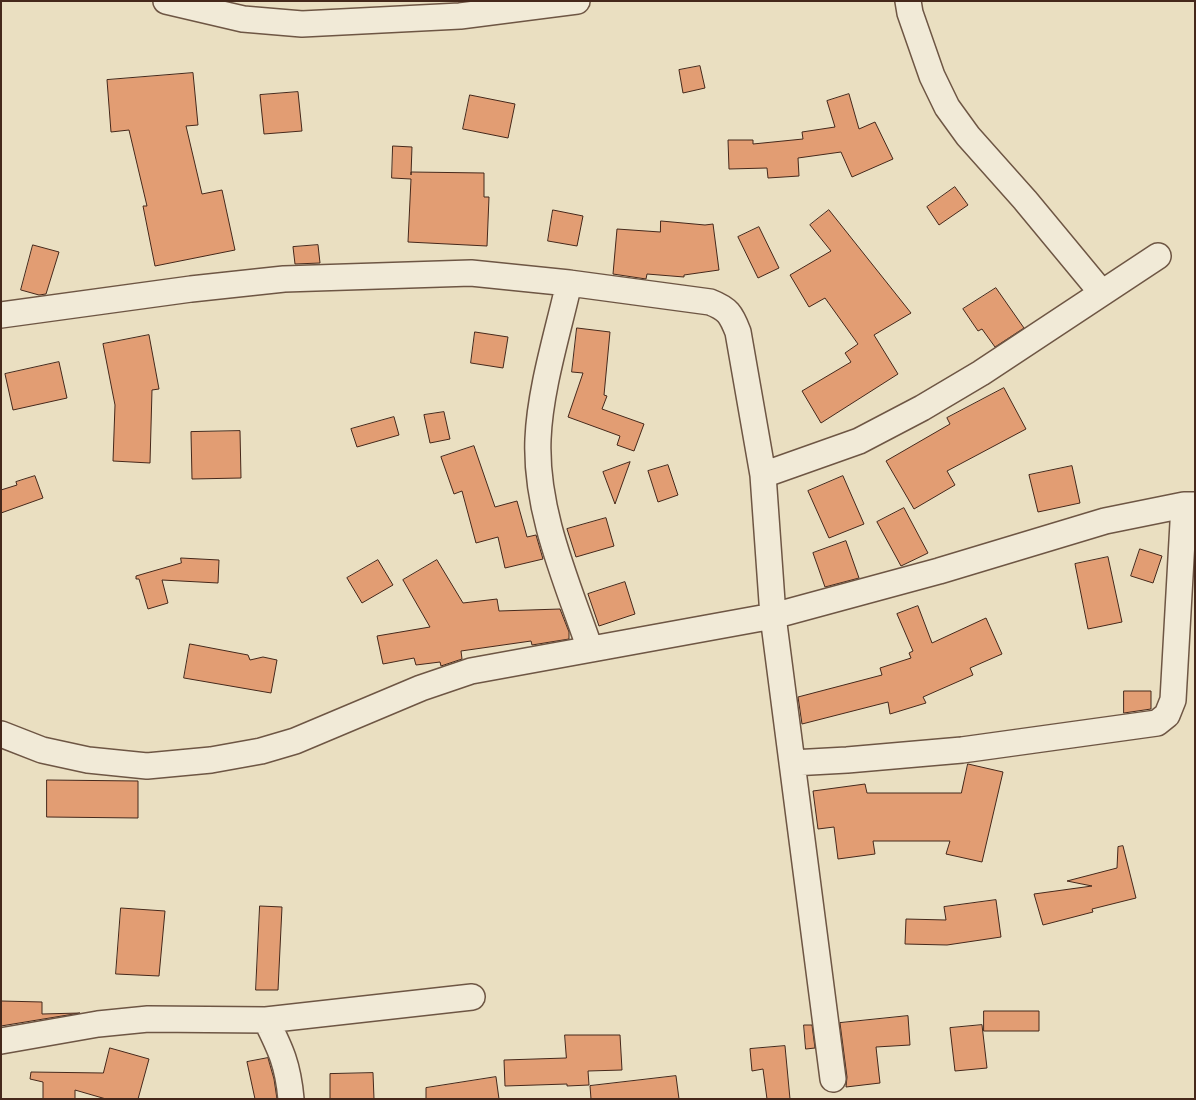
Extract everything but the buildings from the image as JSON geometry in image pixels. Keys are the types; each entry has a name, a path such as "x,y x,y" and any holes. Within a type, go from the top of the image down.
{"street":[{"path":"166,1 243,19 302,24 460,16 577,1"},
{"path":"908,1 910,13 932,76 947,108 968,136 1025,200 1102,293"},
{"path":"763,475 859,442 914,413 981,373 1158,256"},
{"path":"1,315 191,289 284,279 471,272 569,282 710,302 723,307 732,317 738,332 763,475 773,616 833,1079"},
{"path":"569,282 545,387 538,439 540,481 553,539 590,649"},
{"path":"1,734 42,750 88,760 147,766 211,760 261,751 294,741 420,688 471,671 773,616 939,571 1105,521 1189,505 1173,700 1167,715 1156,723 962,750 792,763"},
{"path":"1,1041 98,1024 148,1018 266,1020 472,998"},
{"path":"266,1020 282,1052 289,1077 291,1099"}]}
